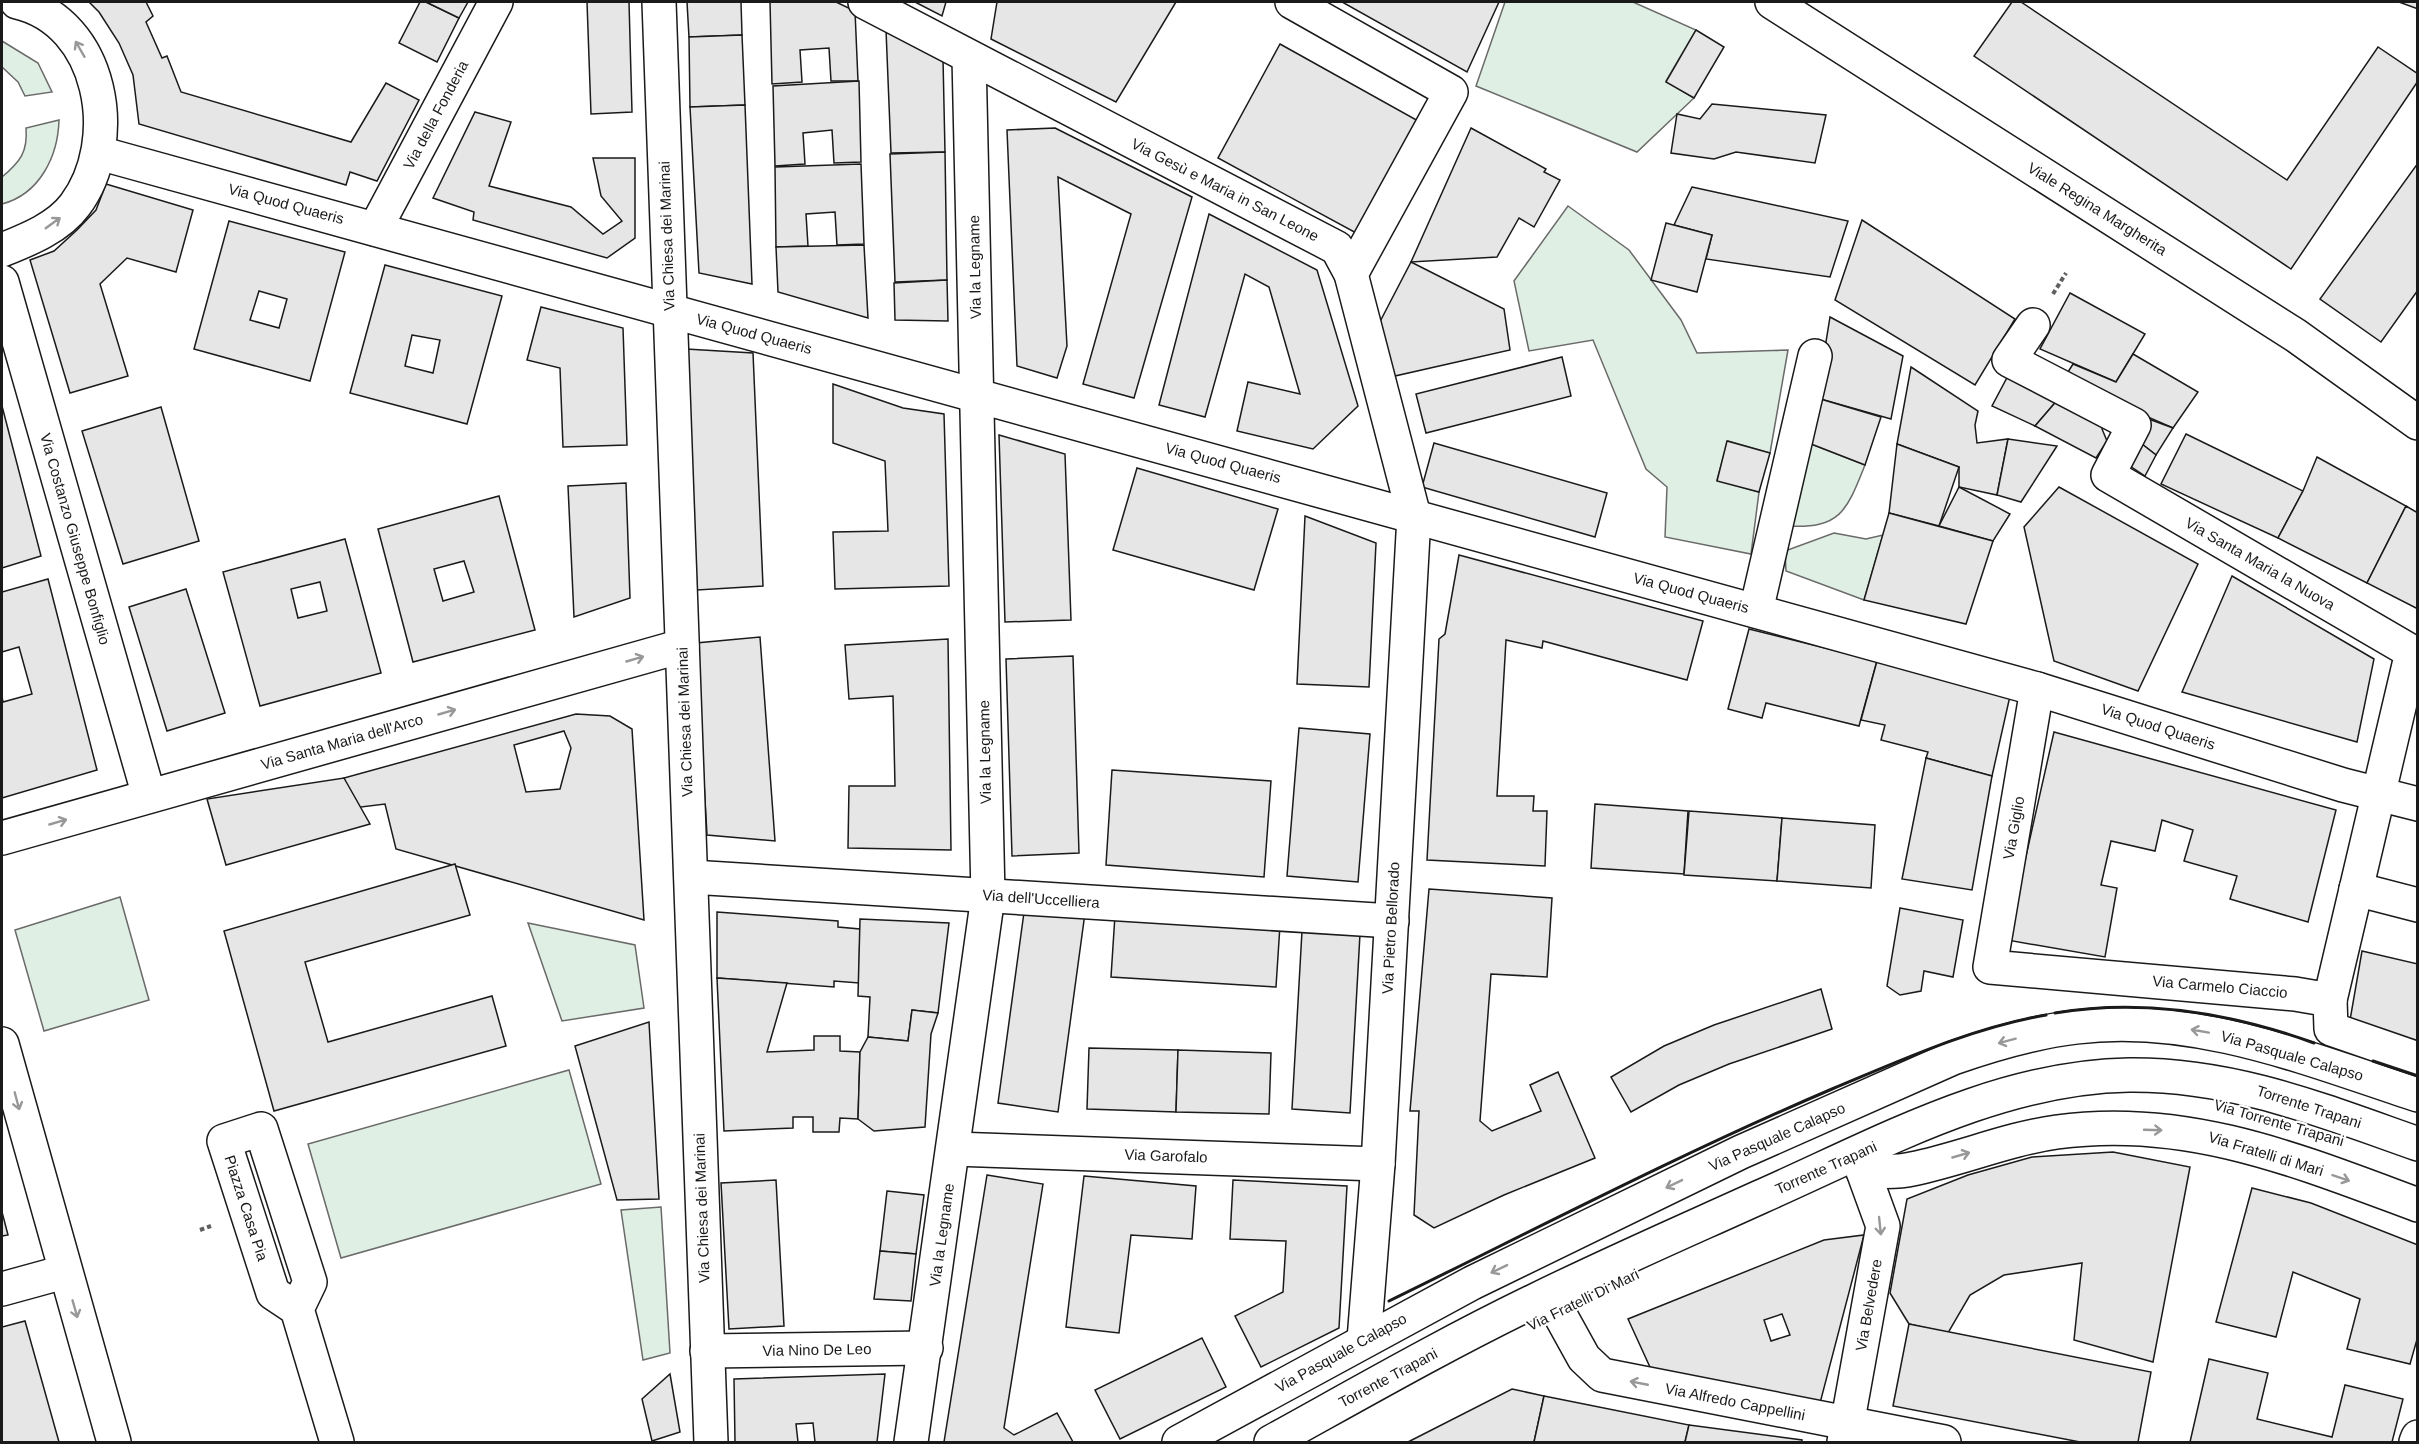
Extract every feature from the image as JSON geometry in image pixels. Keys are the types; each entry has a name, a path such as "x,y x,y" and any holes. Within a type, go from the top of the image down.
{"street":[{"path":"2,250 27,240 53,225 74,206 90,180 99,153 102,119 98,91 87,62 76,41 55,21 25,2"},
{"name":"Via della Fonderia","path":"375,229 496,2"},
{"name":"Via Chiesa dei Marinai","path":"659,2 711,1443"},
{"name":"Via Gesù e Maria in San Leone","path":"865,2 1337,248 1351,274 1414,516"},
{"path":"1292,2 1451,92 1351,274"},
{"name":"Viale Regina Margherita","path":"1772,2 2295,335 2418,423"},
{"name":"Via la Legname","path":"911,1443 988,896 969,57"},
{"name":"Via Quod Quaeris","path":"99,153 2037,689 2343,785 2418,804"},
{"name":"Via Costanzo Giuseppe Bonfiglio","path":"2,282 149,796"},
{"name":"Via Santa Maria la Nuova","path":"2033,325 2009,360 2134,425 2109,475 2412,652 2379,795"},
{"path":"1756,611 1815,356"},
{"name":"Via Pietro Bellorado","path":"1364,1340 1378,1164 1414,516"},
{"name":"Via Santa Maria dell'Arco","path":"2,838 682,646"},
{"name":"Via Giglio","path":"1990,967 2037,689"},
{"path":"2379,795 2330,1000 2331,1029 2418,1059"},
{"name":"Via dell'Uccelliera","path":"691,877 1392,921"},
{"path":"2356,889 2418,905"},
{"name":"Via Carmelo Ciaccio","path":"1990,967 2295,994 2330,1000"},
{"name":"Via Pasquale Calapso","path":"1179,1443 1472,1283 1752,1147 1953,1058 2050,1030 2128,1025 2184,1029 2230,1036 2418,1095"},
{"path":"2,1044 64,1272 114,1443"},
{"name":"Torrente Trapani","path":"1271,1443 1533,1301 1861,1152 1995,1096 2095,1077 2153,1076 2205,1079 2285,1098 2418,1144"},
{"name":"Via Torrente Trapani","path":"1863,1171 1988,1120 2087,1098 2144,1096 2198,1100 2245,1109 2418,1166"},
{"name":"Piazza Casa Pia","path":"261,1129 310,1282 297,1309 273,1293 224,1141 261,1129"},
{"name":"Via Fratelli di Mari","path":"1863,1171 1910,1170 2010,1141 2058,1132 2123,1129 2164,1131 2240,1143 2418,1205"},
{"name":"Via Garofalo","path":"954,1149 1378,1164"},
{"name":"Via Fratelli Di Mari","path":"1311,1443 1558,1311 1863,1171"},
{"name":"Via Belvedere","path":"1846,1433 1883,1226 1863,1171"},
{"path":"2,1290 64,1272"},
{"path":"297,1309 337,1443"},
{"name":"Via Alfredo Cappellini","path":"1558,1311 1584,1358 1602,1375 1846,1433 1944,1443"},
{"name":"Via Nino De Leo","path":"707,1352 926,1348"},
{"path":"2416,1443 2418,1437"}],"green space":[{"path":"1505,2 1633,2 1696,30 1666,81 1694,98 1637,152 1476,86"},
{"path":"2,41 38,63 52,92 25,96 18,82 2,67"},
{"path":"59,120 55,147 44,172 27,192 2,204 2,177 22,156 26,144 26,128"},
{"path":"1568,206 1629,250 1681,320 1697,353 1788,350 1770,453 1728,441 1717,480 1759,492 1751,554 1665,537 1667,487 1646,469 1593,340 1529,351 1514,281"},
{"path":"1806,442 1865,465 1853,494 1840,514 1820,524 1788,526"},
{"path":"1834,533 1866,539 1883,535 1864,600 1786,571 1785,551"},
{"path":"120,897 149,1000 44,1031 15,930"},
{"path":"528,923 635,945 644,1008 562,1021"},
{"path":"569,1070 601,1184 341,1258 308,1144"},
{"path":"661,1207 670,1353 643,1360 621,1210"}],"building":[{"path":"89,2 146,2 153,16 146,22 162,58 167,56 181,92 351,142 386,83 419,100 377,181 350,172 346,185 139,124 133,75 119,43 99,12"},
{"path":"420,2 426,2 459,18 437,62 399,43"},
{"path":"426,2 468,2 459,18"},
{"path":"587,2 629,2 632,112 591,114"},
{"path":"687,2 741,2 742,35 689,37"},
{"path":"770,2 836,2 855,11 858,81 831,81 829,48 800,50 802,82 772,84"},
{"path":"915,2 946,2 942,16"},
{"path":"997,2 1176,2 1116,102 991,39"},
{"path":"1342,2 1499,2 1467,72"},
{"path":"2012,2 2021,2 2287,180 2378,47 2418,74 2418,81 2291,269 1974,56"},
{"path":"2399,2 2418,2 2418,9"},
{"path":"886,30 943,59 945,152 891,153"},
{"path":"1696,30 1724,47 1694,98 1666,82"},
{"path":"742,35 745,105 690,107 689,37"},
{"path":"1280,44 1429,127 1358,234 1218,158"},
{"path":"859,81 861,162 834,163 832,130 803,133 805,164 775,166 773,86"},
{"path":"1712,104 1826,115 1815,163 1736,152 1714,159 1671,153 1677,114 1700,119"},
{"path":"745,105 752,284 699,273 690,107"},
{"path":"475,112 511,122 489,186 571,207 603,234 622,221 601,196 593,158 635,158 635,238 607,258 473,220 474,212 433,198"},
{"path":"1055,128 1192,197 1134,398 1083,384 1131,214 1058,177 1067,346 1057,378 1017,366 1007,130"},
{"path":"1471,128 1546,169 1544,172 1560,180 1534,227 1519,218 1497,257 1411,262"},
{"path":"945,152 947,280 895,282 890,154"},
{"path":"2418,163 2418,290 2381,342 2320,299"},
{"path":"861,164 864,244 837,245 835,212 806,214 808,246 776,247 775,167"},
{"path":"106,184 193,210 176,272 127,258 100,284 128,376 70,393 30,260 54,251 77,230 96,210"},
{"path":"1692,187 1848,221 1830,277 1706,259 1712,235 1674,225"},
{"path":"1209,214 1317,270 1358,406 1313,449 1237,431 1248,382 1300,394 1269,287 1245,274 1205,417 1159,405"},
{"path":"1862,220 2015,319 1975,385 1835,300"},
{"path":"229,221 345,252 310,381 194,349","holes":["259,291 287,299 279,328 250,320"]},
{"path":"1666,223 1712,235 1697,292 1651,280"},
{"path":"864,245 868,318 778,292 776,247"},
{"path":"1411,262 1504,309 1510,350 1386,378 1372,337"},
{"path":"385,265 502,296 467,424 350,393","holes":["412,335 440,340 433,373 405,366"]},
{"path":"947,280 948,321 895,320 894,283"},
{"path":"2070,293 2145,334 2116,382 2040,349"},
{"path":"541,307 623,328 627,445 563,447 560,368 527,360"},
{"path":"1830,317 1903,356 1891,419 1817,398"},
{"path":"686,349 753,353 763,586 697,590"},
{"path":"2133,354 2198,392 2173,428 2063,380 2073,364 2116,382"},
{"path":"1562,357 1571,396 1426,433 1416,394"},
{"path":"1911,367 1978,411 1975,425 1977,443 2008,439 1997,495 1959,487 1959,467 1897,444"},
{"path":"2010,372 2060,397 2035,426 1992,406"},
{"path":"833,384 903,408 944,414 949,586 835,589 833,532 888,531 885,461 833,443"},
{"path":"2060,397 2108,422 2102,429 2107,441 2096,458 2035,426"},
{"path":"1817,398 1881,417 1865,465 1806,442"},
{"path":"2,406 41,556 2,568"},
{"path":"161,407 199,541 123,564 82,431"},
{"path":"2146,418 2173,428 2156,455 2133,437"},
{"path":"2186,434 2303,491 2278,538 2161,484"},
{"path":"999,435 1065,454 1071,620 1005,622"},
{"path":"2133,437 2156,455 2145,476 2121,460"},
{"path":"2008,439 2057,446 2021,502 1997,495"},
{"path":"1727,441 1770,453 1759,492 1717,481"},
{"path":"1434,443 1607,493 1595,537 1422,487"},
{"path":"1897,444 1959,467 1939,526 1889,513"},
{"path":"2317,457 2406,506 2367,583 2278,538 2303,491"},
{"path":"1137,468 1278,509 1254,590 1113,550"},
{"path":"626,483 630,598 574,617 568,486"},
{"path":"1959,487 2010,514 1993,541 1939,526"},
{"path":"2059,487 2198,564 2138,691 2054,661 2024,527"},
{"path":"499,496 535,630 413,662 378,529","holes":["464,561 474,592 443,601 434,569"]},
{"path":"2406,506 2418,513 2418,609 2367,583"},
{"path":"1889,513 1993,541 1966,624 1864,600"},
{"path":"1305,516 1376,543 1369,687 1297,684"},
{"path":"345,539 381,673 260,706 223,572","holes":["320,582 327,611 298,618 291,589"]},
{"path":"1459,555 1703,621 1687,680 1543,641 1542,648 1506,640 1497,796 1534,796 1533,811 1547,811 1545,866 1427,860 1439,639 1445,634"},
{"path":"2232,576 2374,659 2357,742 2182,692"},
{"path":"48,579 97,770 2,798 2,697 3,702 32,694 19,647 2,652 2,592"},
{"path":"186,589 225,713 167,731 129,607"},
{"path":"1749,629 1877,661 1859,726 1766,703 1762,718 1728,709"},
{"path":"760,637 775,841 707,835 696,643"},
{"path":"948,639 951,850 848,848 849,786 895,786 893,696 849,699 845,645"},
{"path":"1073,656 1079,853 1012,856 1006,659"},
{"path":"1877,661 2010,696 1992,776 1926,758 1928,752 1881,740 1885,725 1861,720"},
{"path":"576,714 610,716 632,729 644,920 396,849 385,804 353,808 344,778","holes":["564,731 571,748 560,789 526,792 514,745"]},
{"path":"1299,728 1370,734 1358,882 1287,876"},
{"path":"2054,732 2336,810 2308,922 2230,899 2237,876 2184,861 2193,830 2162,820 2155,851 2111,841 2101,885 2117,888 2105,957 2007,940"},
{"path":"1926,758 1992,776 1972,890 1902,879"},
{"path":"1112,770 1271,781 1264,877 1106,865"},
{"path":"344,778 370,824 226,865 207,799"},
{"path":"1595,804 1688,811 1684,874 1591,868"},
{"path":"1689,811 1782,818 1777,881 1684,875"},
{"path":"1782,818 1875,825 1871,888 1777,881"},
{"path":"455,864 470,915 305,962 328,1042 492,996 506,1046 274,1111 224,931"},
{"path":"1429,889 1552,898 1547,977 1491,974 1480,1121 1492,1131 1541,1111 1530,1085 1558,1072 1595,1158 1504,1195 1434,1228 1414,1215 1419,1111 1410,1111"},
{"path":"1025,905 1085,913 1058,1112 998,1103"},
{"path":"1900,908 1963,920 1953,977 1924,971 1921,991 1900,995 1887,986"},
{"path":"717,912 838,921 838,927 860,929 859,983 834,981 834,987 717,978"},
{"path":"1115,915 1280,925 1276,987 1111,977"},
{"path":"860,919 949,923 938,1013 912,1010 908,1041 868,1037 870,997 858,996"},
{"path":"1302,931 1360,934 1350,1113 1292,1109"},
{"path":"2362,951 2418,964 2418,1049 2349,1026"},
{"path":"717,978 787,983 767,1052 814,1050 814,1036 840,1036 840,1051 860,1052 858,1119 840,1118 839,1132 813,1132 813,1117 793,1117 793,1128 724,1131"},
{"path":"1821,989 1832,1029 1729,1064 1679,1085 1631,1112 1611,1077 1664,1046 1714,1025"},
{"path":"912,1010 938,1013 931,1034 925,1127 874,1131 858,1119 860,1052 868,1037 908,1041"},
{"path":"649,1022 659,1199 617,1200 575,1046"},
{"path":"1089,1048 1178,1050 1176,1112 1087,1109"},
{"path":"1178,1050 1271,1053 1269,1114 1176,1112"},
{"path":"2113,1152 2190,1167 2153,1362 2074,1340 2082,1263 2004,1275 1970,1295 1948,1333 1909,1324 1890,1293 1907,1199 1968,1175 2032,1157"},
{"path":"987,1175 1043,1184 1004,1428 1014,1435 1057,1413 1073,1442 944,1442"},
{"path":"1084,1176 1196,1186 1192,1239 1131,1235 1119,1333 1066,1327"},
{"path":"776,1180 784,1326 729,1329 721,1183"},
{"path":"1233,1180 1347,1186 1339,1328 1261,1367 1235,1316 1283,1292 1286,1241 1230,1239"},
{"path":"2252,1188 2311,1203 2418,1245 2418,1336 2410,1364 2347,1349 2360,1299 2293,1272 2276,1337 2216,1322"},
{"path":"887,1191 924,1195 916,1254 880,1251"},
{"path":"2,1212 8,1235 2,1236"},
{"path":"1864,1235 1819,1407 1655,1378 1628,1319 1824,1240","holes":["1782,1314 1790,1335 1771,1341 1764,1320"]},
{"path":"880,1251 916,1254 911,1301 874,1299"},
{"path":"25,1321 59,1442 2,1442 2,1327"},
{"path":"1909,1324 2151,1372 2138,1442 2080,1442 1893,1406"},
{"path":"1202,1338 1226,1387 1120,1439 1095,1390"},
{"path":"2209,1359 2268,1373 2257,1419 2332,1437 2345,1385 2403,1399 2392,1442 2190,1442"},
{"path":"670,1374 680,1432 652,1441 642,1399"},
{"path":"885,1374 877,1442 815,1442 813,1423 796,1424 798,1442 735,1442 734,1379"},
{"path":"1512,1389 1544,1396 1534,1442 1408,1442"},
{"path":"1544,1396 1689,1425 1685,1442 1534,1442"},
{"path":"1689,1425 1802,1440 1802,1442 1685,1442"}],"wall":[{"path":"2055,1013 2121,1007 2187,1011 2219,1016 2283,1032 2314,1043"},
{"path":"1389,1301 1665,1165 1832,1089 1964,1036 2046,1015"},
{"path":"2373,1061 2418,1076"}]}
